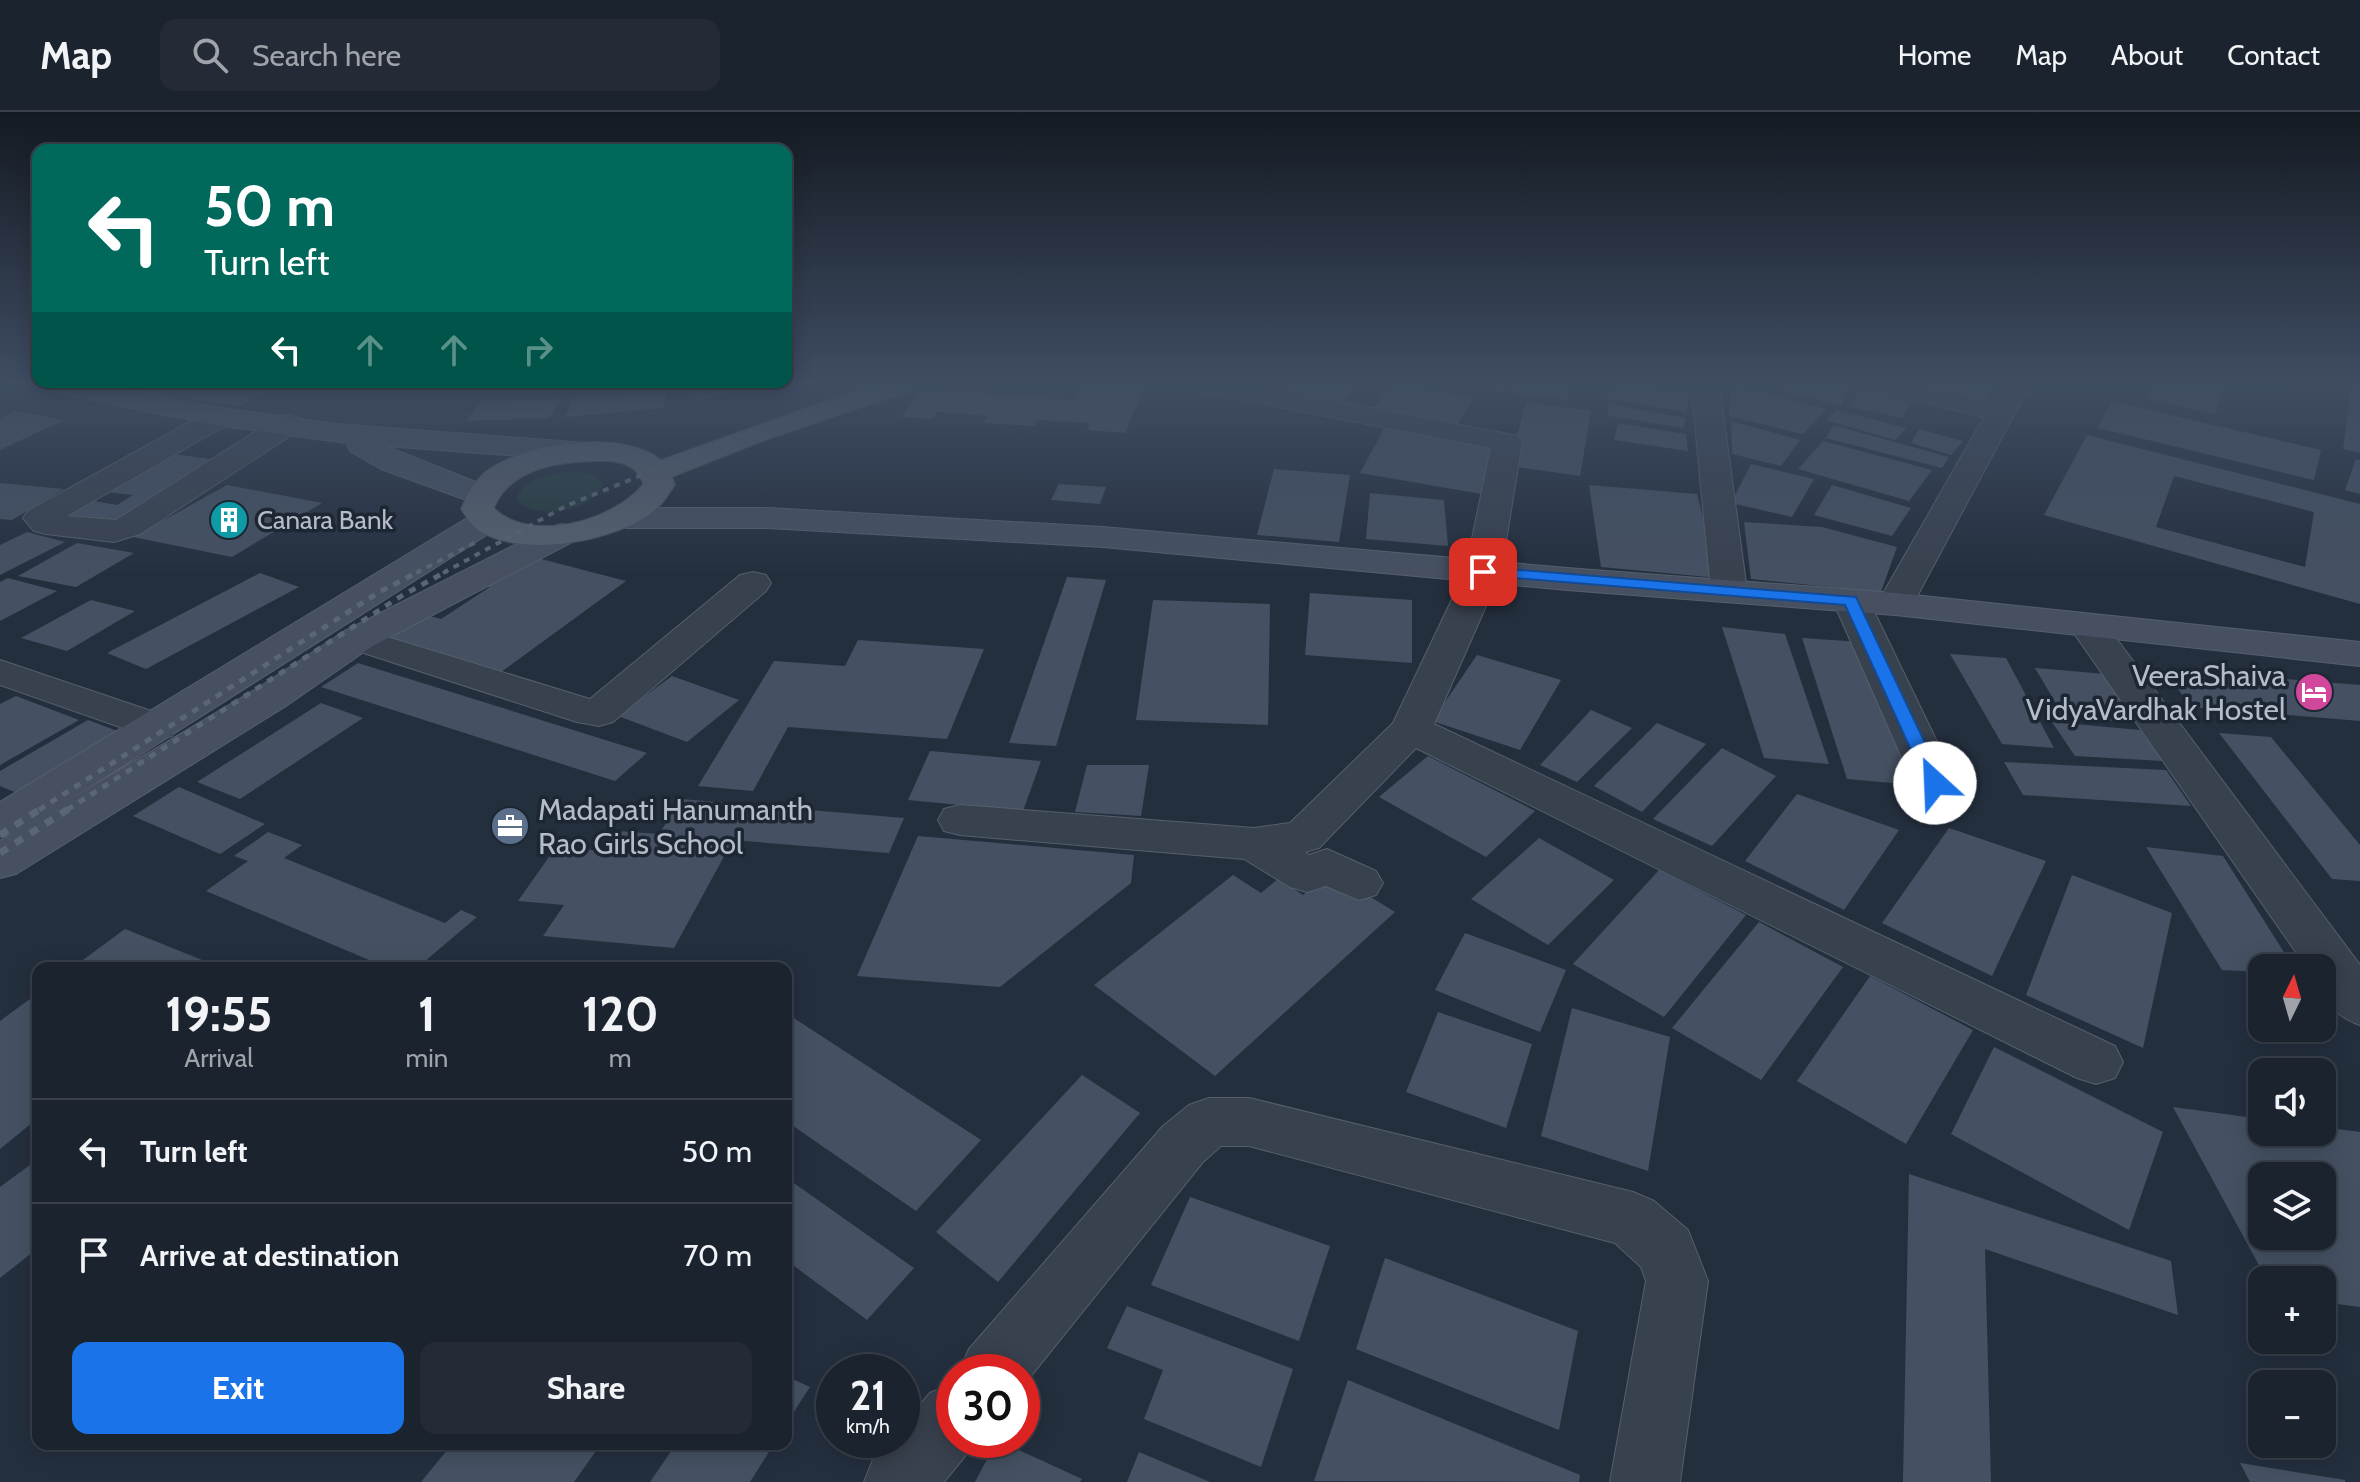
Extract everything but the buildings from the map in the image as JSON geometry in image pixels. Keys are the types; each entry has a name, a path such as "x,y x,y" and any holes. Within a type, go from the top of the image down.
{"main road":[{"path":"620,447 560,455 522,466 492,482 482,509 516,533 562,534 619,518 645,503 658,478 725,447"},
{"path":"599,452 633,455 648,462 658,478"}],"street":[{"path":"167,447 40,518 46,524 114,532 128,527 252,447"},
{"path":"0,822 157,727 482,509 364,447"},
{"path":"529,447 599,452"},
{"path":"960,820 1254,844 1303,837 1411,729 1483,572 1506,447"},
{"path":"1712,447 1729,591"},
{"path":"1895,604 1981,447"},
{"path":"658,478 768,518"},
{"path":"619,518 768,518 1103,537 1483,572 1895,604 2360,654"},
{"path":"0,862 272,697 358,639 562,534"},
{"path":"358,639 599,713 753,583"},
{"path":"1851,601 1935,783"},
{"path":"2088,626 2360,1004"},
{"path":"0,672 157,727"},
{"path":"1411,729 2096,1062"},
{"path":"1254,844 1307,875 1327,866 1359,883"},
{"path":"1007,1354 1183,1144 1209,1122 1249,1122 1633,1220 1666,1250 1677,1281 1645,1482"},
{"path":"899,1482 936,1438"}],"green space":[{"path":"569,472 593,474 603,484 588,501 564,510 537,510 517,501 523,487 529,483 545,476"}],"railway":[{"path":"443,573 566,506 711,447"},
{"path":"416,573 480,540"},
{"path":"39,810 381,591 420,571"},
{"path":"67,810 403,595 447,571"},
{"path":"0,835 42,808"},
{"path":"0,853 70,808"}],"place":[{"name":"Canara Bank","path":"229,520"},
{"name":"VeeraShaiva VidyaVardhak Hostel","path":"2314,692"},
{"name":"Madapati Hanumanth Rao Girls School","path":"510,826"}],"route":[{"path":"1483,572 1851,601 1935,783"}]}
